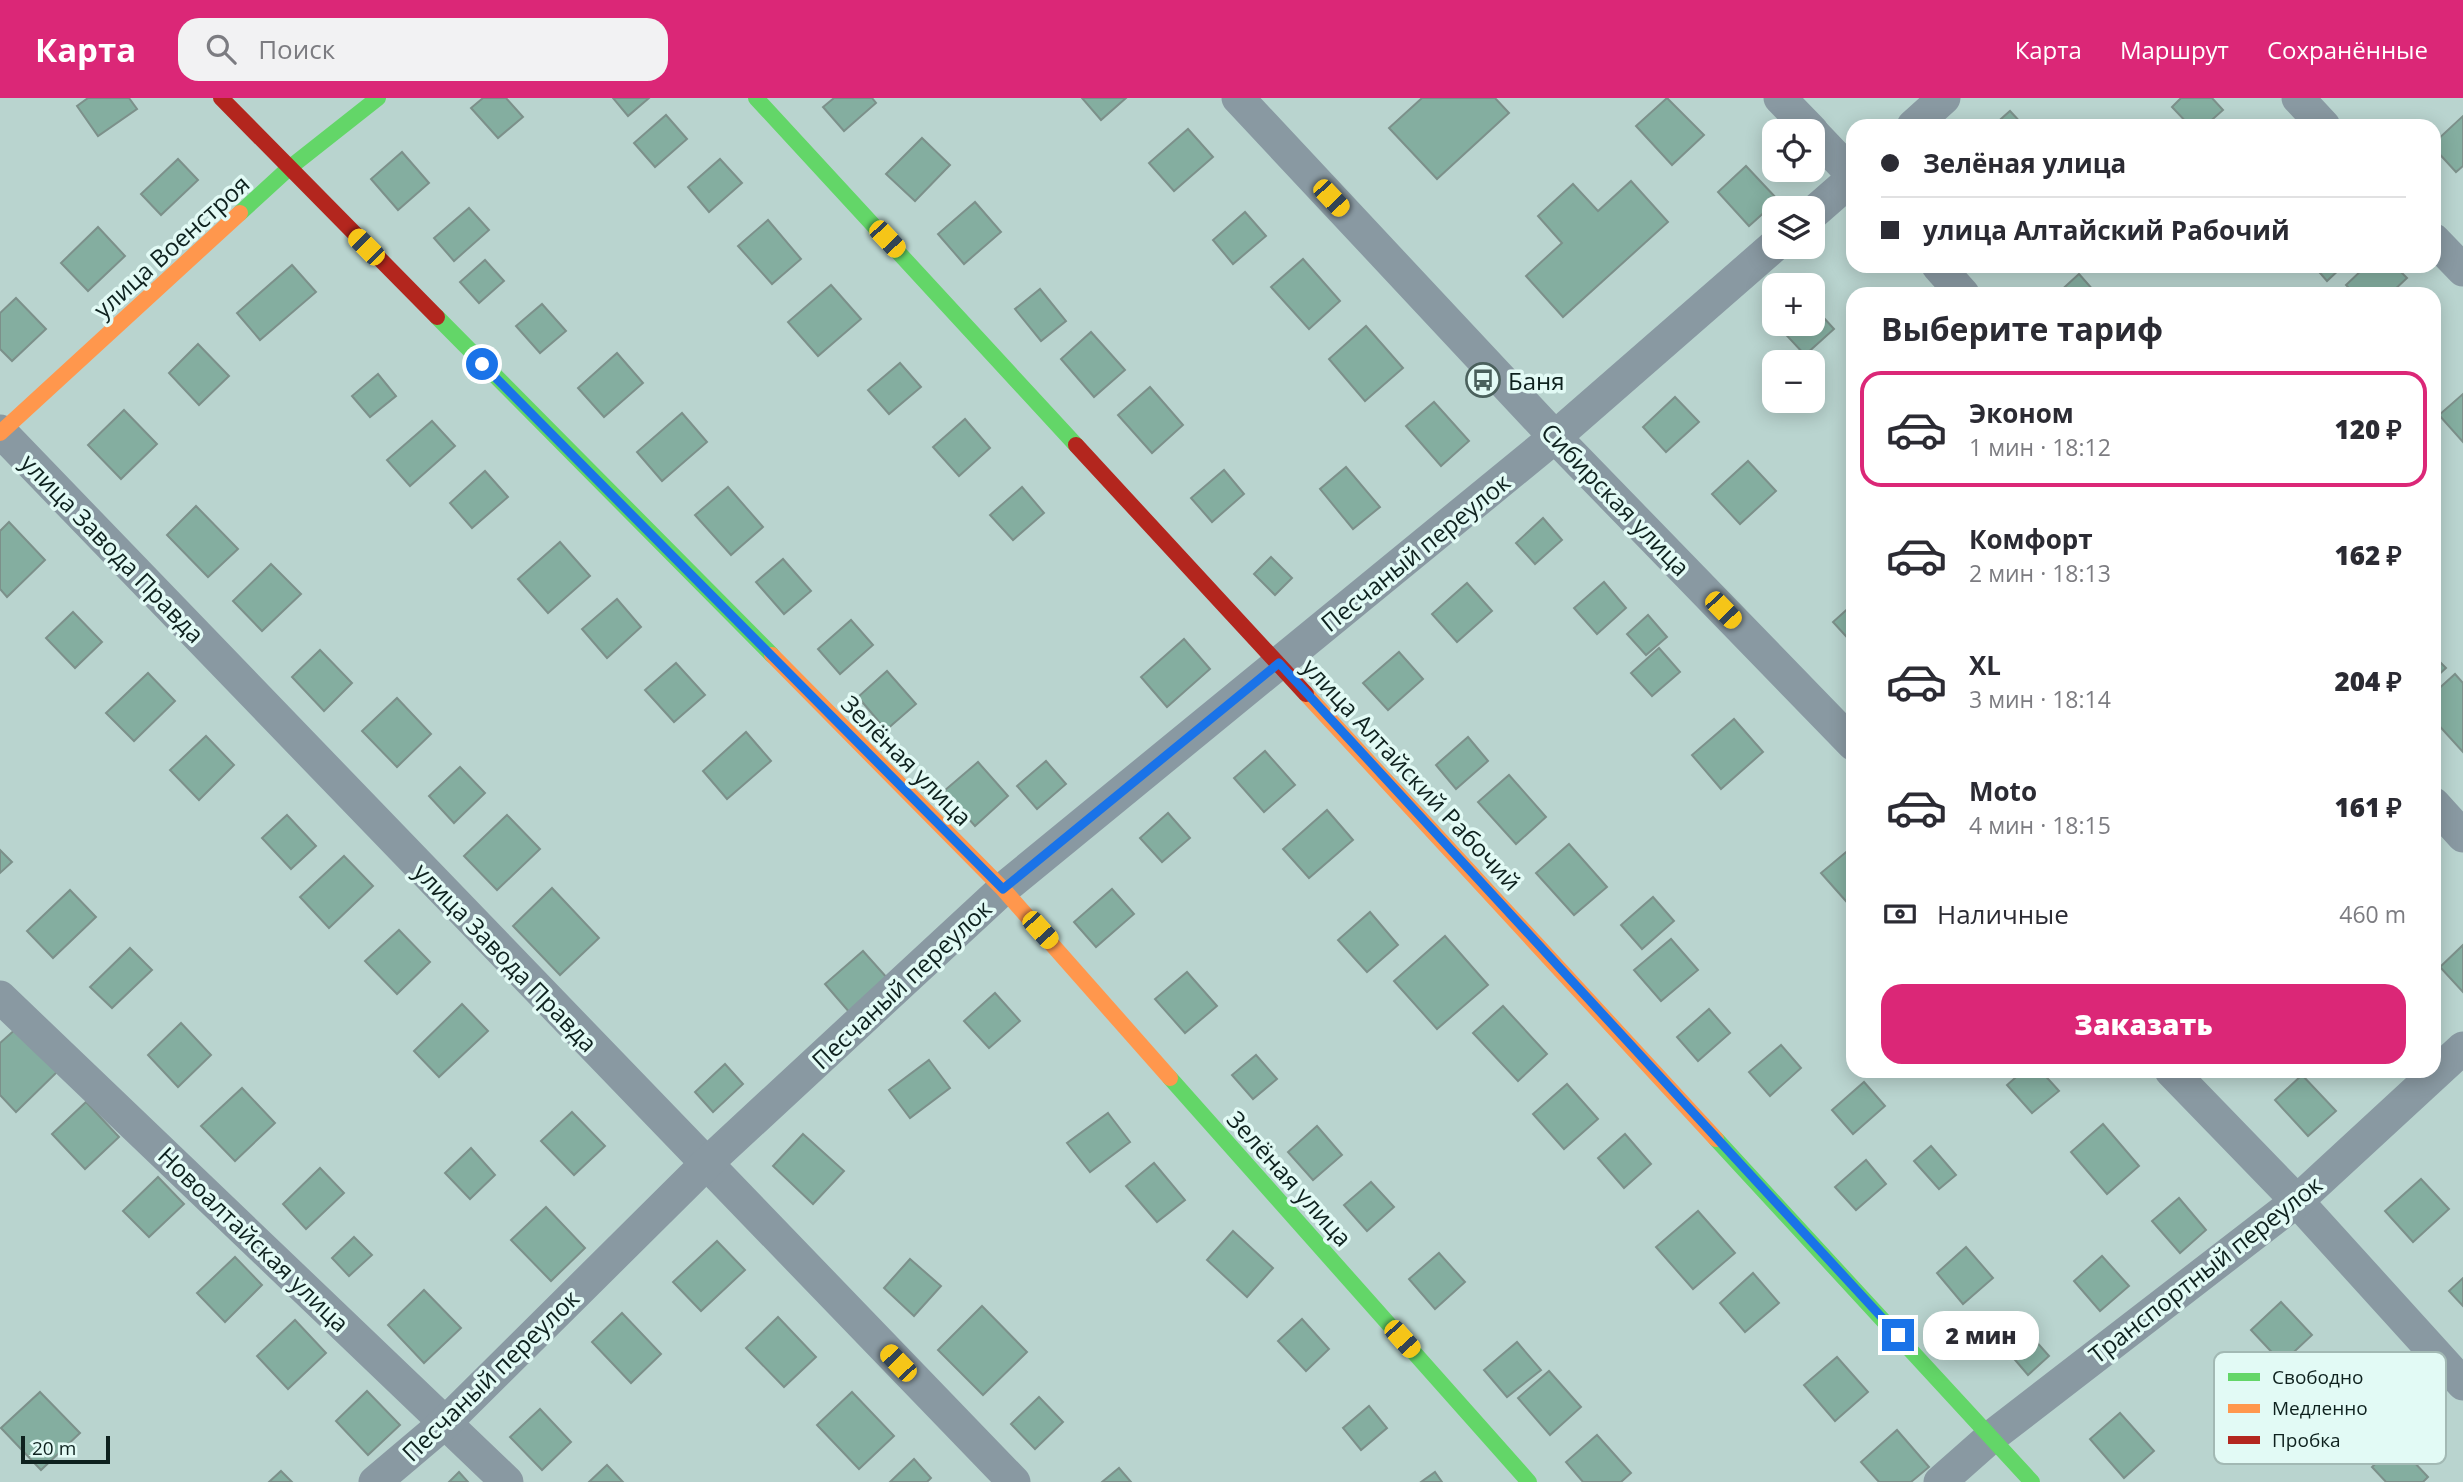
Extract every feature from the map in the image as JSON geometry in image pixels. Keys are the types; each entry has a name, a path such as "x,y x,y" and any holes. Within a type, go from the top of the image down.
{"street":[{"name":"Зелёная улица","path":"221,98 288,169 1003,889 1529,1482"},
{"name":"улица Военстроя","path":"0,432 288,169 378,98"},
{"name":"улица Алтайский Рабочий","path":"756,98 2032,1482"},
{"name":"Сибирская улица","path":"1238,98 1555,437 1846,737"},
{"path":"1780,98 1800,119"},
{"path":"1921,119 1944,98"},
{"path":"2298,98 2318,119"},
{"path":"1825,146 1846,168"},
{"path":"1825,202 1846,182"},
{"path":"2441,247 2463,270"},
{"name":"Песчаный переулок","path":"375,1482 446,1422 705,1165 1003,889 1555,437 1762,256"},
{"path":"1944,273 1958,287"},
{"name":"улица Завода Правда","path":"0,432 1014,1482"},
{"path":"2441,811 2463,835"},
{"name":"Новоалтайская улица","path":"0,996 507,1482"},
{"name":"Транспортный переулок","path":"2441,1068 2463,1048"},
{"path":"2178,1078 2297,1201 2434,1352"},
{"name":"Транспортный переулок","path":"1940,1482 1991,1437 2297,1201 2430,1078"},
{"path":"2446,1365 2463,1384"}],"building":[{"path":"88,98 129,98 137,109 98,136 77,106"},
{"path":"483,98 506,98 523,117 498,138 471,108"},
{"path":"613,98 649,98 628,116"},
{"path":"834,98 872,98 876,103 844,131 823,107"},
{"path":"1082,98 1126,98 1101,120"},
{"path":"1422,98 1495,98 1509,113 1437,179 1389,128"},
{"path":"1667,98 1704,135 1672,165 1636,126"},
{"path":"2181,98 2212,98 2223,110 2213,119 2183,119 2172,107"},
{"path":"2010,111 2017,119 2001,119"},
{"path":"666,115 687,139 655,167 634,143"},
{"path":"2463,116 2463,166 2456,172 2441,156 2441,136"},
{"path":"1188,129 1213,157 1174,191 1149,163"},
{"path":"922,138 950,165 915,201 886,174"},
{"path":"402,152 429,183 398,210 371,179"},
{"path":"178,159 198,180 161,215 141,194"},
{"path":"720,159 742,183 709,212 688,187"},
{"path":"1746,166 1774,196 1762,196 1762,214 1749,226 1718,192"},
{"path":"1631,181 1668,222 1563,317 1526,276 1562,243 1538,216 1573,184 1598,211"},
{"path":"975,202 1001,232 964,264 938,234"},
{"path":"469,208 489,230 454,261 434,238"},
{"path":"1245,212 1266,236 1233,264 1213,240"},
{"path":"768,220 801,259 772,284 738,246"},
{"path":"98,227 125,256 88,291 61,263"},
{"path":"1303,259 1340,301 1309,329 1271,287"},
{"path":"485,260 504,281 479,303 460,282"},
{"path":"292,265 316,292 260,340 237,313"},
{"path":"2320,273 2336,273 2327,281"},
{"path":"2359,273 2402,273 2407,278 2397,287 2346,285"},
{"path":"2079,274 2091,287 2065,287"},
{"path":"831,285 861,319 818,356 788,322"},
{"path":"1040,289 1066,321 1041,341 1015,309"},
{"path":"16,298 46,329 12,361 0,349 0,313"},
{"path":"542,304 566,331 540,353 516,326"},
{"path":"1825,319 1834,329 1811,350 1800,350 1787,336 1825,336"},
{"path":"1366,326 1403,368 1365,401 1329,359"},
{"path":"1091,332 1125,370 1094,397 1061,359"},
{"path":"198,344 229,376 199,405 169,373"},
{"path":"617,353 643,383 604,417 578,388"},
{"path":"900,363 921,387 889,414 868,390"},
{"path":"378,374 396,396 370,417 352,396"},
{"path":"1150,387 1183,425 1152,453 1118,415"},
{"path":"2463,394 2463,442 2441,417 2441,413"},
{"path":"1675,397 1699,422 1666,452 1643,427"},
{"path":"1434,402 1469,441 1441,466 1406,426"},
{"path":"124,410 157,444 121,479 88,445"},
{"path":"682,413 707,442 662,481 637,452"},
{"path":"965,419 990,448 959,476 933,447"},
{"path":"432,421 455,446 410,486 387,460"},
{"path":"1748,461 1776,491 1740,524 1712,494"},
{"path":"1346,467 1380,507 1353,529 1320,489"},
{"path":"1224,470 1244,494 1212,522 1191,498"},
{"path":"485,471 508,497 472,528 450,503"},
{"path":"728,487 763,527 731,555 695,515"},
{"path":"1022,487 1044,513 1013,540 990,515"},
{"path":"196,506 238,549 208,577 167,535"},
{"path":"1543,518 1562,540 1535,564 1516,543"},
{"path":"9,522 45,560 7,597 0,589 0,531"},
{"path":"560,542 590,576 548,613 518,579"},
{"path":"1271,557 1292,578 1275,595 1254,574"},
{"path":"783,559 811,591 784,614 756,582"},
{"path":"271,564 301,594 262,631 233,601"},
{"path":"1604,582 1626,608 1597,634 1574,608"},
{"path":"1467,583 1492,611 1457,642 1432,614"},
{"path":"617,599 641,627 607,658 582,629"},
{"path":"1846,610 1846,636 1833,622"},
{"path":"73,612 102,642 75,668 46,638"},
{"path":"1648,615 1667,637 1646,655 1627,634"},
{"path":"851,620 873,645 840,674 818,649"},
{"path":"1184,639 1210,669 1167,707 1141,677"},
{"path":"1659,648 1680,672 1652,696 1631,673"},
{"path":"320,650 352,683 324,711 292,677"},
{"path":"1399,652 1423,679 1388,710 1363,683"},
{"path":"676,663 705,695 674,722 645,690"},
{"path":"887,671 916,704 886,730 858,697"},
{"path":"148,673 175,701 134,741 106,713"},
{"path":"2455,674 2463,683 2463,752 2441,728 2441,687"},
{"path":"397,698 431,734 397,767 362,731"},
{"path":"1734,719 1763,752 1721,789 1692,755"},
{"path":"746,732 771,761 727,799 703,771"},
{"path":"206,736 234,765 199,800 170,770"},
{"path":"1468,737 1488,761 1456,789 1436,765"},
{"path":"1265,751 1295,785 1264,812 1234,778"},
{"path":"1046,761 1066,784 1037,809 1017,786"},
{"path":"978,762 1008,796 975,826 944,791"},
{"path":"460,767 485,793 454,823 429,796"},
{"path":"1509,775 1546,817 1516,844 1478,802"},
{"path":"1327,810 1353,840 1309,878 1283,849"},
{"path":"1168,813 1190,838 1162,862 1140,838"},
{"path":"287,815 316,846 291,869 262,838"},
{"path":"507,815 540,849 497,890 464,856"},
{"path":"1569,844 1607,887 1574,915 1536,873"},
{"path":"0,850 12,862 0,873"},
{"path":"1846,852 1846,901 1821,873"},
{"path":"344,856 373,886 329,928 300,897"},
{"path":"552,888 599,938 560,975 513,926"},
{"path":"1112,889 1134,914 1096,947 1074,922"},
{"path":"70,890 96,917 53,958 27,931"},
{"path":"1653,897 1674,921 1642,949 1621,925"},
{"path":"1370,912 1398,945 1367,972 1338,940"},
{"path":"399,930 430,962 397,994 365,961"},
{"path":"1445,936 1488,985 1437,1029 1394,981"},
{"path":"1671,939 1698,970 1661,1001 1634,970"},
{"path":"2463,945 2463,992 2441,968"},
{"path":"130,948 152,970 112,1008 90,987"},
{"path":"863,951 888,979 850,1013 825,984"},
{"path":"1187,972 1217,1006 1185,1033 1155,999"},
{"path":"995,993 1020,1021 989,1048 964,1021"},
{"path":"462,1004 488,1031 439,1077 414,1051"},
{"path":"1503,1006 1547,1054 1518,1081 1473,1033"},
{"path":"1709,1009 1730,1033 1698,1061 1677,1037"},
{"path":"181,1023 211,1055 178,1087 148,1055"},
{"path":"17,1028 58,1071 16,1112 0,1095 0,1043"},
{"path":"1781,1045 1801,1068 1770,1096 1749,1072"},
{"path":"1256,1055 1277,1079 1253,1099 1232,1075"},
{"path":"929,1060 950,1088 910,1118 889,1090"},
{"path":"725,1064 743,1084 713,1112 695,1092"},
{"path":"2015,1078 2047,1078 2059,1091 2032,1113 2007,1085"},
{"path":"2299,1078 2305,1078 2336,1111 2308,1136 2275,1100"},
{"path":"1864,1082 1885,1106 1853,1134 1832,1110"},
{"path":"1567,1084 1598,1119 1564,1149 1533,1114"},
{"path":"242,1088 275,1123 235,1161 201,1126"},
{"path":"86,1102 119,1137 85,1169 52,1134"},
{"path":"572,1112 605,1146 574,1175 541,1141"},
{"path":"1108,1113 1130,1142 1090,1172 1067,1143"},
{"path":"2103,1124 2139,1166 2107,1194 2071,1152"},
{"path":"1317,1126 1342,1155 1313,1180 1288,1152"},
{"path":"803,1134 844,1171 813,1204 773,1166"},
{"path":"1625,1134 1651,1164 1624,1188 1598,1158"},
{"path":"1931,1146 1956,1175 1939,1189 1914,1161"},
{"path":"471,1148 495,1175 470,1199 445,1173"},
{"path":"1866,1160 1886,1184 1856,1210 1835,1187"},
{"path":"1154,1163 1185,1200 1157,1222 1126,1186"},
{"path":"320,1168 344,1193 306,1229 283,1204"},
{"path":"158,1177 184,1204 149,1237 123,1211"},
{"path":"2421,1179 2449,1209 2413,1242 2385,1211"},
{"path":"1371,1182 1394,1207 1367,1231 1344,1205"},
{"path":"2179,1198 2206,1230 2180,1253 2152,1221"},
{"path":"546,1207 585,1248 551,1281 511,1240"},
{"path":"1698,1211 1735,1253 1693,1289 1656,1247"},
{"path":"1233,1231 1273,1268 1247,1297 1207,1260"},
{"path":"354,1237 372,1255 349,1276 332,1258"},
{"path":"717,1241 745,1270 701,1311 673,1282"},
{"path":"1966,1247 1993,1278 1963,1304 1937,1273"},
{"path":"1439,1253 1465,1282 1435,1309 1409,1279"},
{"path":"2102,1256 2129,1286 2100,1311 2074,1281"},
{"path":"235,1257 262,1285 225,1322 197,1293"},
{"path":"910,1259 941,1286 914,1316 884,1288"},
{"path":"1753,1273 1779,1303 1745,1332 1720,1303"},
{"path":"2463,1278 2463,1306 2449,1291"},
{"path":"424,1290 461,1328 424,1363 388,1325"},
{"path":"2281,1302 2312,1335 2294,1352 2272,1352 2251,1330"},
{"path":"982,1306 1027,1352 983,1395 938,1350"},
{"path":"622,1313 661,1354 631,1383 592,1342"},
{"path":"778,1317 816,1357 784,1387 746,1348"},
{"path":"1302,1319 1329,1349 1306,1371 1278,1341"},
{"path":"295,1320 326,1353 288,1389 257,1356"},
{"path":"2019,1322 2049,1356 2028,1375 1998,1340"},
{"path":"1517,1342 1541,1370 1507,1397 1484,1370"},
{"path":"1837,1357 1868,1392 1835,1421 1804,1385"},
{"path":"1549,1371 1581,1407 1550,1435 1518,1398"},
{"path":"367,1391 400,1425 368,1455 336,1421"},
{"path":"40,1392 80,1433 41,1470 1,1428"},
{"path":"852,1392 894,1436 859,1469 817,1425"},
{"path":"1039,1397 1063,1422 1035,1449 1011,1424"},
{"path":"1369,1406 1387,1428 1361,1450 1343,1428"},
{"path":"540,1409 571,1442 542,1470 510,1437"},
{"path":"2120,1413 2154,1451 2124,1478 2090,1439"},
{"path":"1897,1430 1929,1467 1911,1482 1879,1482 1861,1462"},
{"path":"1597,1435 1631,1473 1621,1482 1583,1482 1566,1462"},
{"path":"914,1459 931,1478 927,1482 890,1482"},
{"path":"2375,1464 2416,1464 2428,1477 2423,1482 2386,1482 2372,1467"},
{"path":"607,1465 623,1482 589,1482"},
{"path":"1119,1468 1131,1482 1102,1482"},
{"path":"281,1471 292,1482 269,1482"},
{"path":"459,1472 468,1482 449,1482"},
{"path":"1435,1472 1442,1482 1421,1482"}],"traffic: fast":[{"path":"240,213 288,169 378,98"},
{"path":"756,98 1076,445"},
{"path":"437,317 772,655"},
{"path":"1170,1078 1529,1482"},
{"path":"1716,1139 2032,1482"}],"traffic: slow":[{"path":"0,433 240,213"},
{"path":"772,655 1003,889 1170,1078"},
{"path":"1306,694 1716,1139"}],"traffic: jam":[{"path":"221,98 437,317"},
{"path":"1076,445 1306,694"}],"place":[{"name":"Баня","path":"1483,380"}],"route":[{"path":"482,364 1003,889 1279,663 1898,1335"}]}
